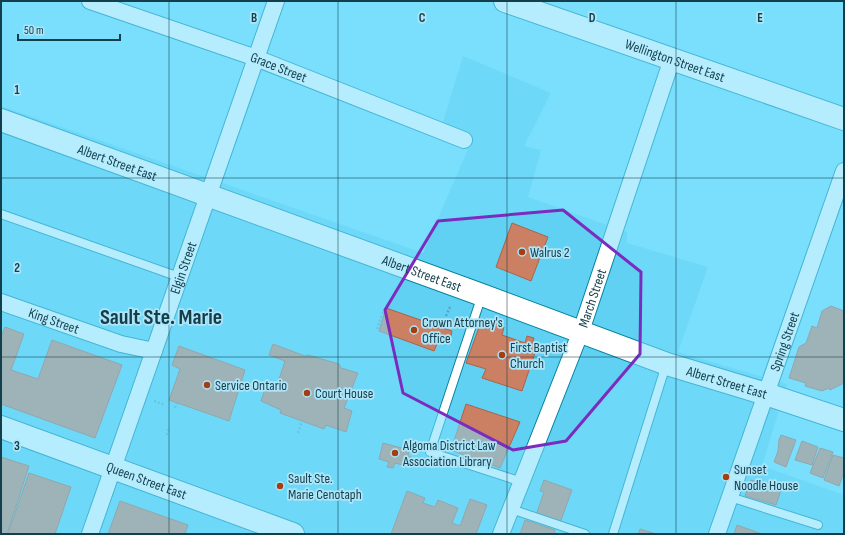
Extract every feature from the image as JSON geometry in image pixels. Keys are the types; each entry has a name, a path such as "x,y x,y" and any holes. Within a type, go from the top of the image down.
{"main road":[{"name":"Wellington Street East","path":"505,1 844,119"},
{"name":"Albert Street East","path":"1,120 581,331 667,364 766,394 844,420"},
{"name":"Queen Street East","path":"1,427 293,534"}],"street":[{"name":"Grace Street","path":"90,1 256,58 464,140"},
{"name":"Elgin Street","path":"90,534 276,1"},
{"name":"March Street","path":"502,534 581,331 672,59"},
{"name":"Spring Street","path":"717,534 844,171"},
{"name":"King Street","path":"1,302 121,344 154,351"}],"lane":[{"path":"1,214 179,277"},
{"path":"482,295 430,452 522,482"},
{"path":"613,534 667,364"},
{"path":"730,497 818,524"},
{"path":"511,509 584,534"}],"path":[{"path":"446,316 450,307"},
{"path":"377,329 382,312 385,312"},
{"path":"154,401 165,405"},
{"path":"175,408 177,403"},
{"path":"298,433 302,421"},
{"path":"167,435 169,427"}],"highlighted area":[{"path":"563,210 641,272 640,354 566,441 513,450 403,393 385,310 438,221"}],"shaded area":[{"path":"463,56 551,93 524,146 541,150 528,197 627,232 627,243 708,267 678,352 787,384 762,466 844,495 844,534 1,534 1,106 423,253 472,140 440,132"}],"building":[{"name":"Walrus 2","path":"512,223 548,237 531,281 496,267"},
{"path":"831,306 844,311 844,383 830,390 829,388 822,391 805,386 806,383 789,378 799,347 806,343 812,326 817,328 822,311"},
{"name":"Crown Attorney's Office","path":"386,308 452,331 450,340 440,337 434,351 379,331"},
{"name":"First Baptist Church","path":"482,319 504,327 502,335 525,343 527,336 534,338 532,345 537,347 522,391 482,378 486,369 466,363"},
{"path":"5,327 24,334 11,370 38,379 52,340 122,365 95,438 1,404 1,337"},
{"name":"Court House","path":"273,344 305,356 308,355 339,364 341,368 358,373 344,408 352,411 346,432 326,425 324,429 280,413 281,410 261,401 267,383 277,385 285,361 269,355"},
{"name":"Service Ontario","path":"179,346 245,370 229,421 169,400 180,369 172,365"},
{"path":"466,404 520,422 500,468 451,450"},
{"path":"781,435 796,440 786,467 774,462"},
{"path":"802,441 818,447 812,465 795,460"},
{"name":"Algoma District Law Association Library","path":"383,443 409,450 408,456 411,457 410,461 407,460 406,466 395,463 393,468 387,467 389,462 379,459"},
{"path":"820,448 833,452 823,478 810,473"},
{"path":"833,455 844,458 844,472 839,486 824,480"},
{"path":"1,457 29,466 7,534 1,534"},
{"path":"29,473 71,487 55,534 8,534"},
{"path":"544,480 572,490 560,523 536,515 544,492 540,491"},
{"path":"751,480 781,490 776,505 745,496"},
{"path":"407,491 425,498 423,503 435,507 438,500 458,508 452,523 460,526 470,499 487,505 476,534 391,534"},
{"path":"120,501 188,525 185,534 108,534"},
{"path":"525,520 555,530 554,534 520,534"},
{"path":"737,525 762,534 734,534"},
{"path":"640,529 656,534 638,534"}],"place":[{"name":"Walrus 2","path":"522,252"},
{"name":"Crown Attorney's Office","path":"414,330"},
{"name":"First Baptist Church","path":"502,355"},
{"name":"Service Ontario","path":"207,385"},
{"name":"Court House","path":"307,393"},
{"name":"Algoma District Law Association Library","path":"395,453"},
{"name":"Sunset Noodle House","path":"726,477"},
{"name":"Sault Ste. Marie Cenotaph","path":"280,486"}],"district":[{"name":"Sault Ste. Marie","path":"161,317"}]}
